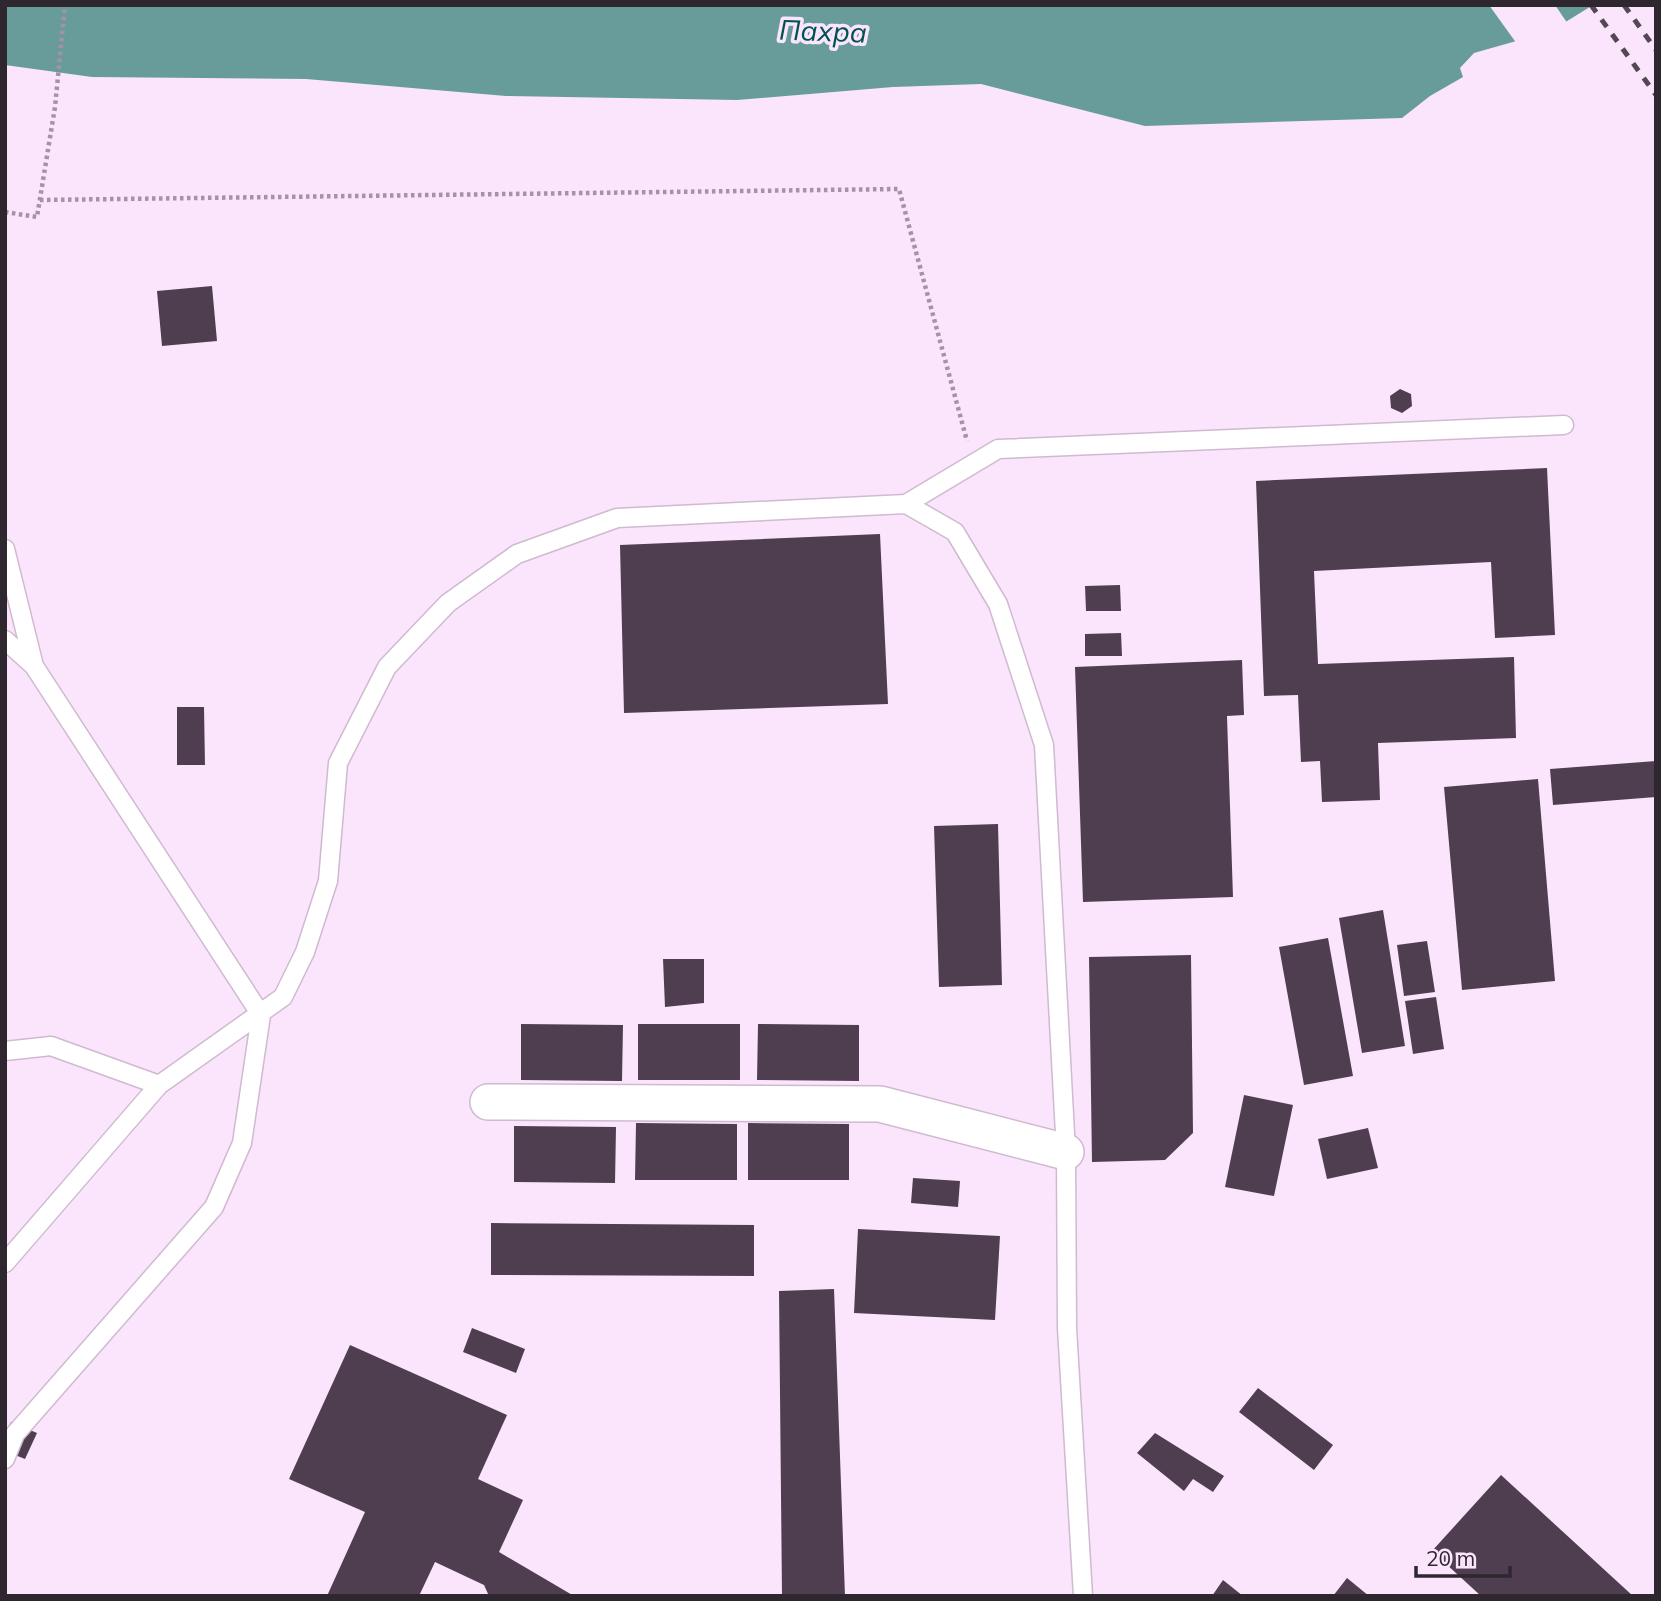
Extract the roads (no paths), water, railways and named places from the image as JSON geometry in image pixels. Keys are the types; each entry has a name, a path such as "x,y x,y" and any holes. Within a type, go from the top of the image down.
{"street":[{"path":"488,1102 880,1104 1066,1152"}],"lane":[{"path":"5,1262 159,1086 283,998 305,952 328,881 338,763 387,667 448,603 517,554 617,518 906,504 998,449 1564,425"},
{"path":"906,504 955,532 998,604 1044,745 1066,1152 1067,1328 1083,1596"},
{"path":"5,549 34,666"},
{"path":"5,640 34,666 261,1014 242,1143 214,1207 15,1434 5,1459"},
{"path":"5,1051 51,1046 159,1086"}],"water":[{"name":"Пахра","path":"5,5 1593,5 1551,31 1474,53 1460,68 1463,77 1430,96 1402,118 1145,126 981,84 893,87 737,100 506,96 306,79 92,77 5,65"}],"railway":[{"path":"1591,5 1656,95"},
{"path":"1624,5 1656,50"}]}
